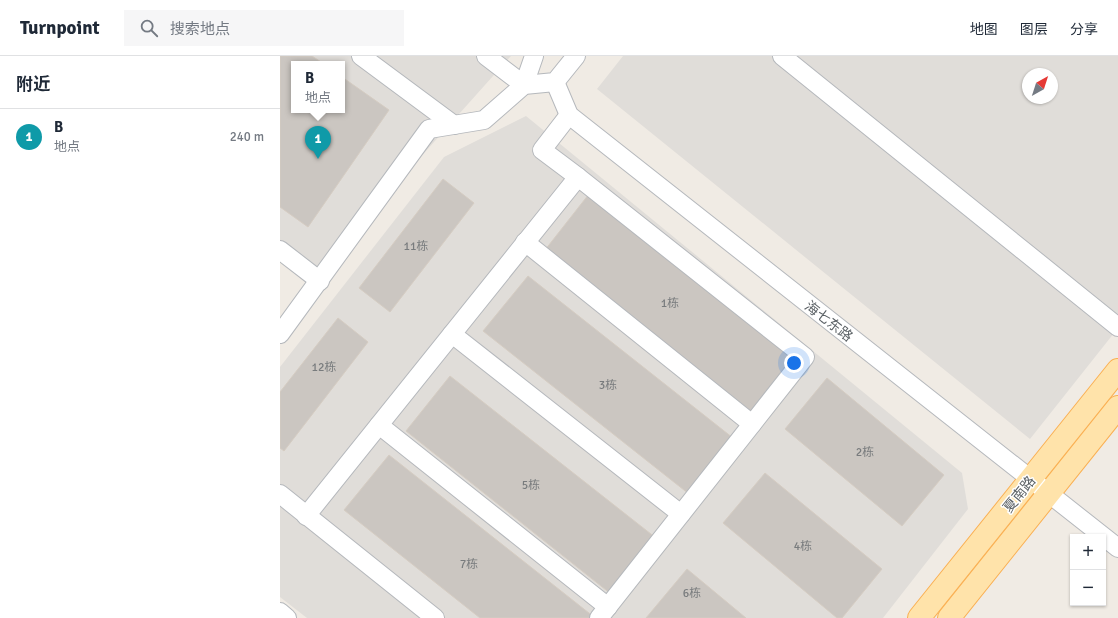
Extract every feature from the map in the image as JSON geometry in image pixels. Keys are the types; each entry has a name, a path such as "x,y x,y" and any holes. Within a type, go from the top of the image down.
{"main road":[{"name":"夏南路","path":"919,618 1118,370"},
{"name":"夏南路","path":"949,618 1118,407"}],"street":[{"path":"361,56 454,125"},
{"path":"486,56 524,85 555,82 576,56"},
{"path":"280,334 429,129 484,120 524,85 534,56"},
{"path":"782,56 1118,327"},
{"name":"海七东路","path":"555,82 569,115 1118,548"},
{"path":"379,425 604,613 805,357 542,150 569,115"},
{"path":"306,516 578,177"},
{"path":"525,242 752,424"},
{"path":"280,250 320,281"},
{"path":"452,334 681,514"},
{"path":"280,494 435,618"},
{"path":"280,612 287,618"}],"shaded area":[{"path":"280,56 511,56 308,283 280,261"},
{"path":"623,56 1118,56 1118,328 1030,439 597,89"},
{"path":"526,116 962,473 968,509 883,618 307,618 280,597 280,367 444,157"}],"building":[{"path":"280,56 312,56 320,61 291,61 291,113 345,113 345,79 389,110 308,227 280,207"},
{"path":"443,179 474,203 390,312 359,288"},
{"path":"589,194 795,357 750,412 545,250"},
{"path":"528,276 733,438 689,494 483,331"},
{"path":"338,318 368,342 284,451 280,448 280,392"},
{"path":"450,376 656,538 611,594 406,431"},
{"path":"827,378 944,475 902,526 785,429"},
{"path":"389,455 594,617 480,618 344,510"},
{"path":"765,473 882,569 842,618 837,618 723,523"},
{"path":"687,569 746,618 646,618"}],"place":[{"name":"B","path":"318,159"}]}
